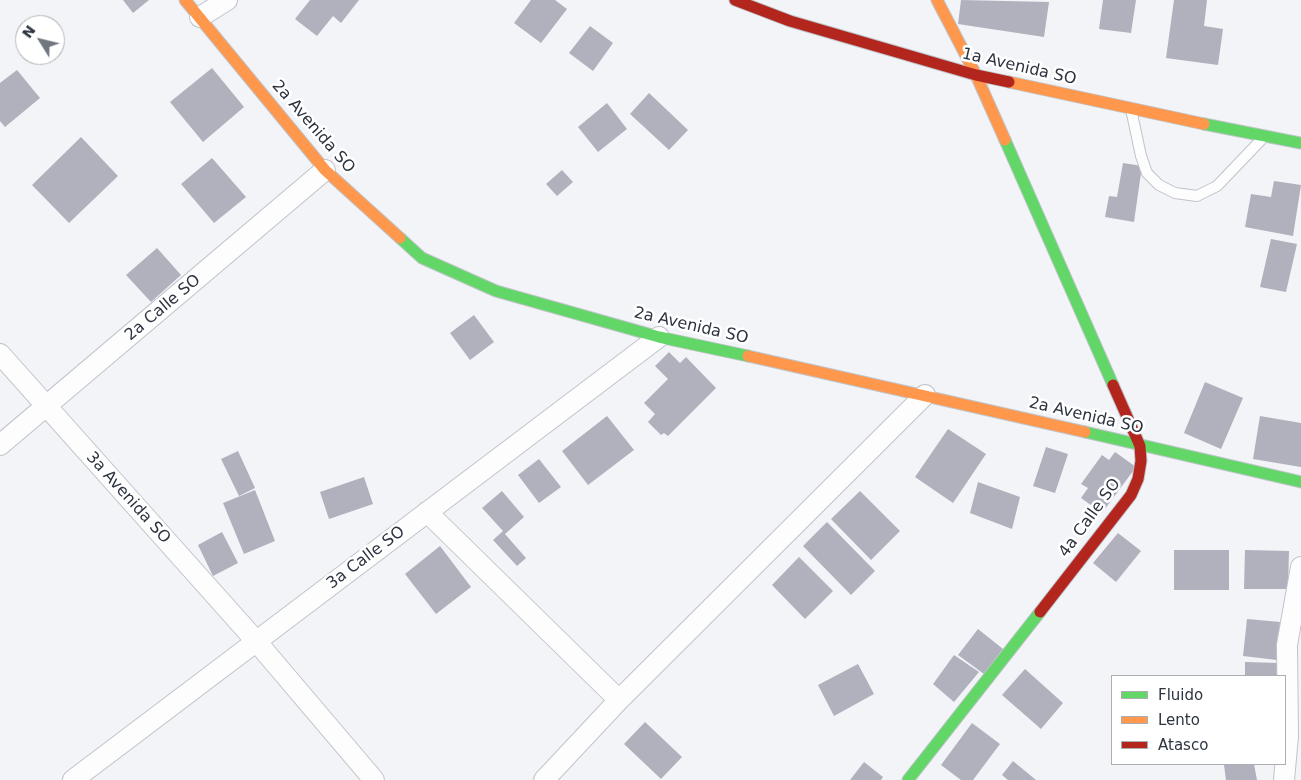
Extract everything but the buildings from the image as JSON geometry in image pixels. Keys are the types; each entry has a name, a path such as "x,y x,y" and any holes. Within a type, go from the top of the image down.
{"street":[{"name":"2a Avenida SO","path":"185,0 325,170 422,258 496,291 659,337 925,395 1301,482"},
{"path":"200,17 226,0"},
{"name":"1a Avenida SO","path":"735,0 790,21 976,75 1264,138 1301,143"},
{"name":"4a Calle SO","path":"908,780 1131,495 1139,470 1140,446 976,75 937,0"},
{"name":"2a Calle SO","path":"0,445 325,170"},
{"name":"3a Calle SO","path":"73,780 659,337"},
{"name":"3a Avenida SO","path":"0,354 45,407 256,641 374,780"},
{"path":"544,780 620,700 925,395"},
{"path":"427,512 620,700"},
{"path":"1284,780 1295,738 1287,645 1301,567"}],"lane":[{"path":"1131,108 1141,156 1148,172 1159,184 1175,193 1197,196 1217,186 1264,138"}],"traffic: fast":[{"path":"1204,124 1301,143"},
{"path":"1005,140 1113,385"},
{"path":"400,238 422,258 496,291 659,337 748,356"},
{"path":"1085,432 1301,482"},
{"path":"908,780 1040,612"}],"traffic: slow":[{"path":"185,0 325,170 400,238"},
{"path":"937,0 976,75 1005,140"},
{"path":"1009,82 1204,124"},
{"path":"748,356 1085,432"}],"traffic: jam":[{"path":"735,0 790,21 976,75 1009,82"},
{"path":"1040,612 1131,495 1138,479 1141,461 1140,446 1113,385"}]}
